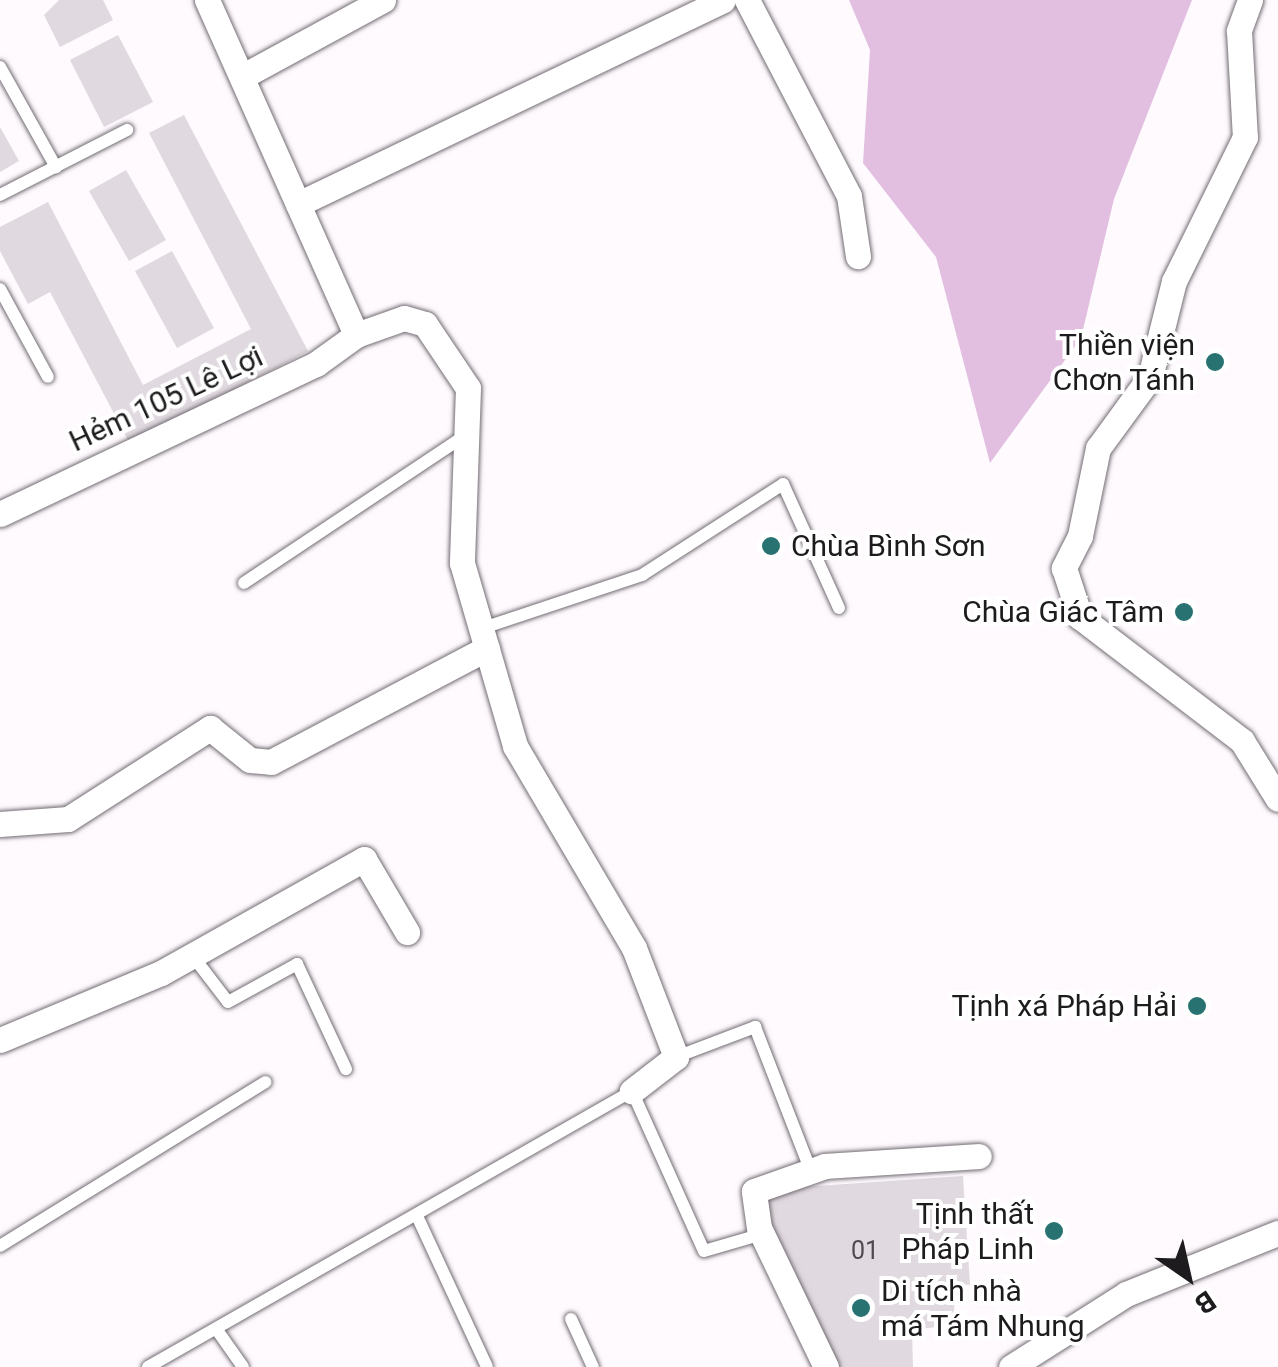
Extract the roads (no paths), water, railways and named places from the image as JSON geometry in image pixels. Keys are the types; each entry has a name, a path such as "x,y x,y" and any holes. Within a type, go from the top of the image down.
{"street":[{"path":"207,0 245,75 356,336"},
{"path":"245,75 383,0"},
{"path":"298,204 723,0"},
{"path":"747,0 849,196 858,256"},
{"path":"1250,0 1239,31 1244,136 1174,281 1150,377 1098,448 1080,536 1064,568 1080,617 1242,741 1278,799"},
{"name":"Hẻm 105 Lê Lợi","path":"0,514 316,364 356,336 404,318 426,324 468,388 462,563 515,746 634,948 676,1057"},
{"path":"0,824 68,819 210,728 250,760 271,762 484,639"},
{"path":"0,1040 192,955 364,859 407,932"},
{"path":"632,1091 676,1057"},
{"path":"826,1367 762,1234 754,1191 810,1169 979,1156"},
{"path":"1010,1367 1126,1294 1278,1233"}],"lane":[{"path":"0,67 56,166"},
{"path":"0,196 128,130"},
{"path":"0,289 48,377"},
{"path":"244,583 466,435"},
{"path":"484,639 642,575 784,484 839,608"},
{"path":"192,955 228,1002 298,964 346,1068"},
{"path":"676,1057 755,1027 810,1169"},
{"path":"0,1246 266,1082"},
{"path":"148,1367 632,1091 704,1252 762,1234"},
{"path":"417,1216 486,1367"},
{"path":"571,1319 594,1367"},
{"path":"217,1330 243,1367"}],"place":[{"name":"Thiền viện Chơn Tánh","path":"1215,362"},
{"name":"Chùa Bình Sơn","path":"771,546"},
{"name":"Chùa Giác Tâm","path":"1184,612"},
{"name":"Tịnh xá Pháp Hải","path":"1197,1006"},
{"name":"Tịnh thất Pháp Linh","path":"1054,1231"},
{"name":"Di tích nhà má Tám Nhung","path":"861,1308"}]}
